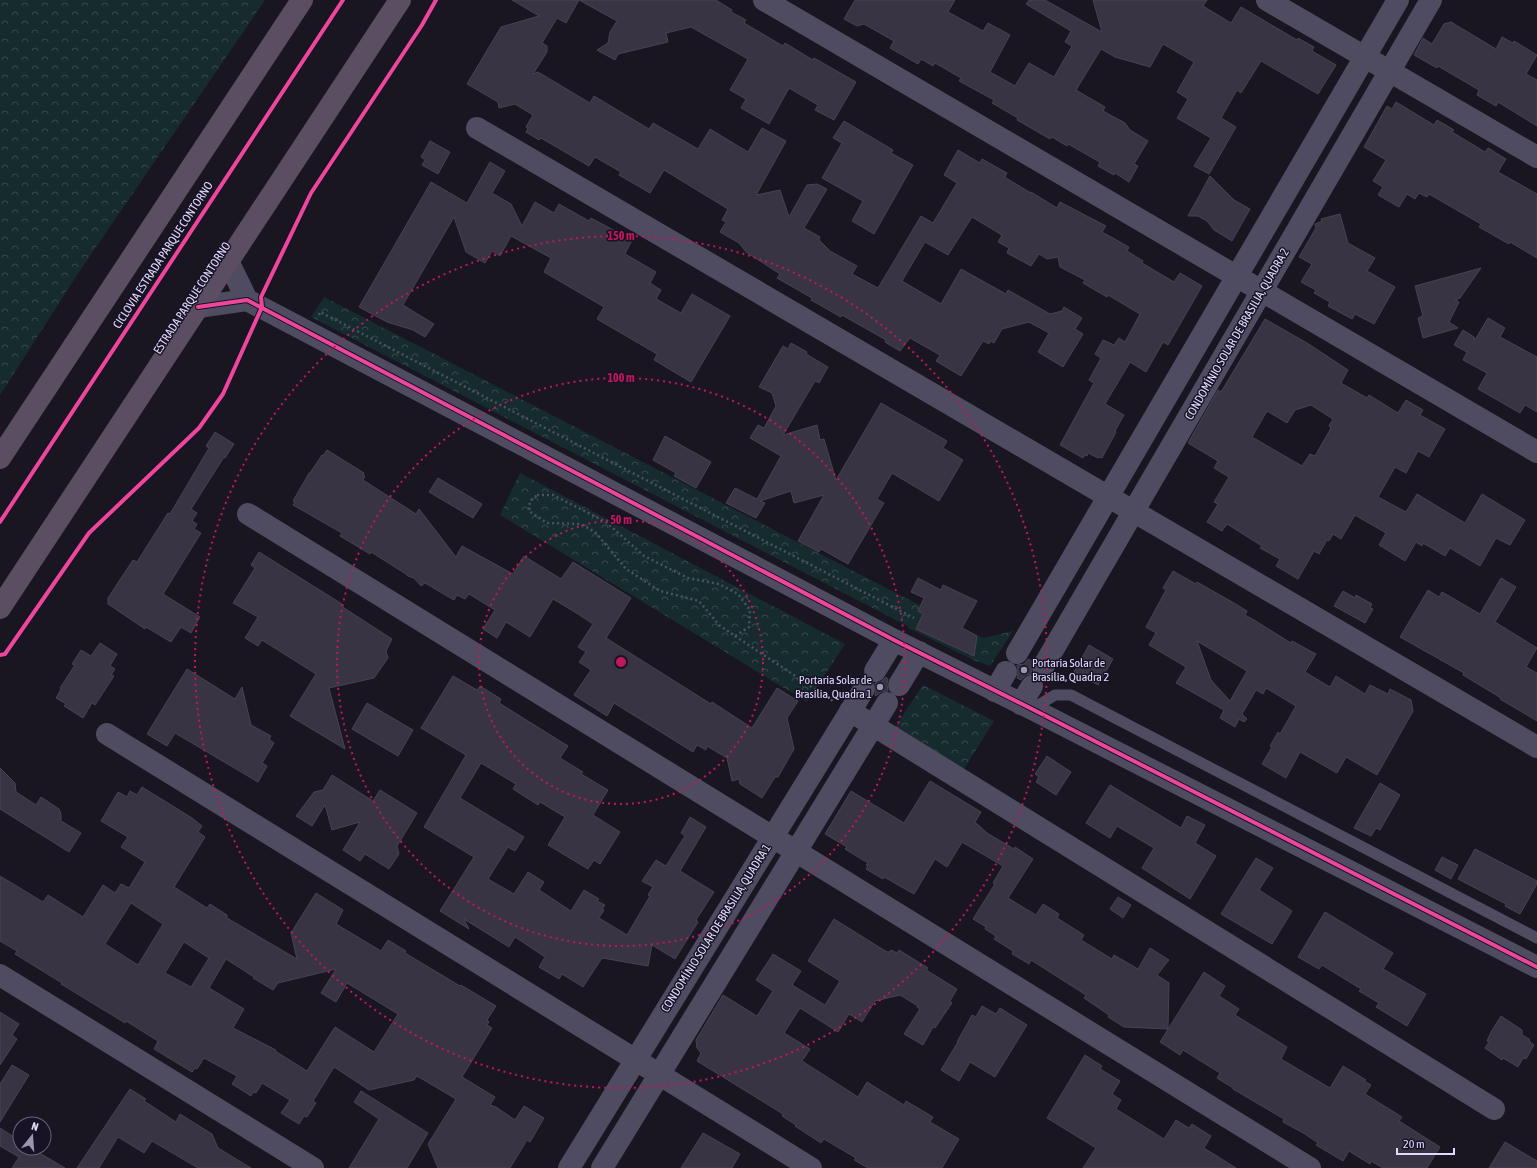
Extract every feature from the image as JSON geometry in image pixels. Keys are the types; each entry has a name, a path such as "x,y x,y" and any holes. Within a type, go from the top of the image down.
{"highway":[{"path":"0,458 302,0"},
{"name":"ESTRADA PARQUE CONTORNO","path":"0,608 400,0"}],"street":[{"path":"764,0 1237,275 1537,452"},
{"path":"1267,0 1537,157"},
{"path":"1108,496 1398,0"},
{"name":"CONDOMÍNIO SOLAR DE BRASILIA, QUADRA 2","path":"1108,496 1021,646 1047,660 1431,0"},
{"path":"477,128 1537,746"},
{"path":"228,260 247,300"},
{"path":"198,307 247,300 894,640 995,691 1028,700 1537,967"},
{"path":"248,514 1310,1168"},
{"name":"CONDOMÍNIO SOLAR DE BRASILIA, QUADRA 1","path":"569,1168 894,640"},
{"path":"602,1168 919,652"},
{"path":"995,691 1006,672"},
{"path":"871,676 896,690"},
{"path":"850,711 1494,1109"},
{"path":"107,734 811,1168"},
{"path":"0,975 313,1168"}],"lane":[{"path":"1028,700 1055,695 1071,695 1537,938"}],"path":[{"path":"309,332 320,312 914,618"},
{"path":"735,636 749,627 750,610 738,594 719,584 688,578 644,556 606,522 553,495 538,495 530,501 529,511 548,523 580,524 596,532 626,569 660,591 699,601 718,625 850,711"}],"green space":[{"path":"0,0 265,0 77,275 0,395"},
{"path":"324,297 983,638 1013,631 990,666 973,660 311,317"},
{"path":"520,473 845,644 807,702 500,515"},
{"path":"922,607 983,638 973,660 908,628"},
{"path":"923,685 994,721 964,769 895,727"}],"building":[{"path":"512,0 579,0 566,23 557,18 542,43 547,46 547,52 533,74 538,72 590,103 594,96 649,129 653,123 698,149 710,129 748,152 762,128 786,141 756,195 780,190 789,217 807,185 817,184 827,189 804,228 820,237 819,240 830,251 857,266 852,274 878,288 921,216 933,223 957,183 944,175 958,150 980,163 982,159 1007,173 1006,178 1057,208 1060,202 1106,226 1102,232 1129,247 1127,251 1143,261 1142,263 1174,282 1180,273 1202,286 1168,345 1163,342 1146,372 1130,362 1105,404 1124,415 1115,431 1116,432 1102,458 1098,458 1088,453 1087,456 1085,455 1083,458 1060,445 1094,383 1089,380 1101,358 1095,354 1103,340 1114,345 1119,338 1125,342 1140,314 1108,295 1107,297 1083,283 1085,280 1060,267 1058,257 1047,259 1039,254 1031,266 1007,253 1009,248 998,242 1002,235 972,217 948,255 925,242 902,281 941,304 961,269 1006,294 1008,290 1050,314 1062,311 1064,307 1082,318 1075,329 1083,334 1063,367 1038,352 1049,333 1029,322 1002,329 994,343 990,341 989,344 983,341 961,376 936,361 940,355 910,338 900,351 885,342 886,340 842,315 841,317 811,300 812,298 777,278 780,274 746,252 739,243 720,232 726,222 722,220 728,209 664,170 650,193 619,175 621,172 595,157 589,166 541,138 539,140 526,132 528,129 526,127 533,115 515,104 499,108 498,102 467,84 501,27 539,16"},
{"path":"579,0 716,0 732,10 731,12 746,20 744,23 783,46 785,43 813,60 814,58 856,82 834,120 815,110 818,105 789,88 769,124 741,108 746,99 730,90 748,59 691,27 666,33 668,42 618,54 615,60 597,50 608,43 610,32 617,21"},
{"path":"855,0 955,0 948,12 983,31 988,23 1010,35 990,72 1015,86 1029,63 1054,77 1072,46 1065,42 1071,31 1026,4 1029,0 1045,0 1102,32 1093,0 1207,0 1203,6 1231,23 1241,7 1297,40 1298,38 1314,47 1312,51 1336,65 1318,94 1261,61 1241,93 1237,90 1221,118 1236,127 1209,174 1194,166 1211,138 1177,118 1188,99 1177,92 1194,62 1163,44 1150,67 1115,57 1101,49 1076,90 1105,107 1103,111 1125,123 1130,130 1148,141 1134,164 1138,166 1129,182 1115,173 1114,175 1098,166 1100,162 1068,144 1067,146 1052,137 1050,139 1017,120 1018,118 992,103 994,100 959,81 961,78 935,63 933,66 921,59 918,64 890,48 894,41 864,24 857,26 844,19"},
{"path":"1451,22 1496,49 1502,37 1513,43 1514,41 1537,55 1526,74 1537,80 1537,126 1498,102 1496,106 1477,95 1479,90 1438,66 1437,68 1414,55 1423,38 1432,44 1444,24"},
{"path":"1396,102 1434,125 1437,120 1454,130 1452,132 1485,152 1488,148 1506,159 1498,172 1537,194 1537,258 1510,242 1509,244 1479,227 1481,224 1429,194 1427,197 1419,193 1415,199 1407,194 1399,207 1378,195 1383,187 1373,181 1386,160 1364,147 1387,106 1392,109"},
{"path":"844,121 893,150 891,153 913,165 874,234 852,221 863,201 822,178 842,143 833,138"},
{"path":"430,141 450,152 438,174 422,165 425,160 421,157"},
{"path":"490,162 505,171 492,193 511,204 522,226 535,202 554,213 559,204 589,221 591,218 632,240 625,254 656,272 650,283 661,290 656,299 681,313 692,294 730,316 691,382 654,360 657,354 597,319 604,307 544,272 551,258 511,236 500,256 492,251 485,263 466,252 454,217 403,305 434,324 425,337 413,330 387,322 359,307 431,182 467,203"},
{"path":"1210,176 1234,200 1250,209 1232,241 1214,230 1207,221 1198,216 1188,216"},
{"path":"1340,214 1348,243 1375,258 1367,271 1395,287 1374,324 1355,314 1352,319 1328,306 1330,302 1314,293 1316,290 1301,282 1312,264 1299,257 1316,228 1315,224 1322,221 1321,219"},
{"path":"1481,268 1460,298 1455,300 1459,302 1449,322 1458,328 1423,338 1418,318 1423,316 1415,286"},
{"path":"1488,318 1505,328 1500,337 1537,357 1537,412 1525,405 1520,413 1478,389 1487,373 1463,360 1467,352 1454,345 1463,330 1474,337 1475,340"},
{"path":"1265,319 1307,343 1348,370 1341,383 1367,398 1369,395 1398,413 1406,400 1423,410 1420,415 1445,429 1429,457 1418,451 1406,473 1395,467 1378,497 1406,512 1417,494 1465,523 1482,494 1525,520 1510,545 1496,538 1480,566 1450,548 1445,556 1423,543 1422,546 1416,542 1405,561 1379,545 1386,533 1355,515 1341,539 1333,534 1329,541 1327,540 1319,554 1314,551 1298,579 1276,566 1280,559 1260,548 1262,546 1227,524 1222,531 1207,522 1218,504 1214,502 1229,477 1214,468 1218,461 1188,443 1218,390 1221,392","holes":["1311,405 1333,419 1329,426 1331,428 1315,456 1310,454 1302,466 1252,437 1267,411 1287,423 1295,410"]},
{"path":"791,343 828,367 819,383 815,381 783,435 817,425 820,440 824,439 836,480 881,403 947,441 943,448 963,460 939,501 892,473 877,499 884,503 848,564 821,549 819,552 798,541 824,495 794,503 791,491 760,501 765,503 756,518 726,503 735,488 757,499 781,456 750,438 758,425 764,428 776,406 772,393 759,387 783,346 788,349"},
{"path":"215,432 234,444 191,509 197,513 192,521 197,524 194,529 201,533 163,594 200,617 191,633 181,627 171,642 146,627 145,629 108,604 108,598 133,560 137,562 168,513 170,514 209,448 206,446"},
{"path":"665,436 711,462 696,488 674,476 676,473 653,460"},
{"path":"327,450 364,473 363,475 365,476 363,480 416,514 419,509 456,557 462,546 513,574 524,556 561,579 573,562 631,598 606,638 752,728 777,688 798,701 787,718 794,749 778,777 775,777 762,798 740,784 739,779 732,781 727,758 707,746 706,750 697,745 693,752 614,703 607,716 574,695 591,670 579,662 586,652 578,647 593,624 553,599 530,637 506,622 497,638 483,629 495,610 469,594 465,599 457,595 454,600 425,583 421,586 414,578 408,576 371,552 370,554 340,536 342,533 293,505 295,502 293,501 309,473"},
{"path":"438,478 482,504 473,518 429,492"},
{"path":"259,552 342,604 341,606 392,639 386,651 388,658 374,678 329,688 345,749 290,716 316,674 262,640 258,646 245,638 258,617 233,603 255,568 251,565"},
{"path":"1173,571 1196,584 1197,582 1234,603 1247,611 1245,615 1291,643 1292,641 1316,654 1305,672 1330,687 1336,676 1365,694 1370,685 1388,694 1390,689 1411,700 1413,711 1377,775 1346,757 1337,773 1300,752 1286,778 1262,764 1272,747 1270,746 1278,732 1280,734 1296,706 1266,688 1263,694 1256,690 1242,714 1247,719 1244,722 1239,719 1235,727 1220,718 1224,710 1176,683 1186,667 1149,645 1156,633 1146,627 1166,590 1163,588","holes":["1197,641 1247,671 1230,701 1211,680"]},
{"path":"918,578 941,590 943,585 977,601 962,628 977,636 974,656 916,629 923,614 918,611 924,598 911,592"},
{"path":"1501,578 1516,587 1495,622 1537,648 1526,667 1537,673 1537,721 1463,675 1464,673 1400,637 1428,590 1439,597 1442,592 1480,614"},
{"path":"1343,591 1355,598 1356,595 1372,604 1370,608 1373,609 1365,623 1334,606"},
{"path":"100,643 117,654 110,666 115,669 111,675 114,676 95,705 92,703 83,718 64,706 66,704 56,698 61,689 60,688 75,665 72,664 81,650 91,656"},
{"path":"1089,645 1113,659 1098,685 1074,672"},
{"path":"1028,659 1032,661 1032,674 1026,675 1021,680 1017,678 1017,665 1024,664"},
{"path":"187,669 235,699 242,687 251,725 271,736 269,739 274,743 262,763 267,766 258,782 175,733 167,746 147,734"},
{"path":"453,676 477,690 480,686 501,699 499,703 568,746 560,758 583,772 581,774 608,790 593,815 620,832 600,864 594,860 588,869 548,845 565,817 540,802 538,805 513,789 516,784 481,763 460,798 524,837 515,851 508,847 488,879 514,894 528,872 544,882 539,890 571,911 584,890 599,899 597,901 605,905 599,918 627,935 650,896 648,895 653,887 642,881 656,860 666,866 685,836 681,833 690,817 706,827 680,871 714,892 696,920 698,922 675,959 652,945 648,966 602,958 583,987 562,974 559,979 539,967 545,957 515,937 509,947 464,919 469,929 440,911 474,857 424,827 466,755 421,728"},
{"path":"886,677 888,679 888,691 881,692 876,696 875,683 881,682"},
{"path":"367,703 413,730 398,756 352,729"},
{"path":"1047,756 1071,772 1056,795 1036,782 1039,777 1035,774"},
{"path":"0,768 15,783 16,792 36,805 41,797 59,809 61,821 81,833 69,852 0,809"},
{"path":"332,775 373,801 380,790 417,813 397,846 399,854 389,869 365,854 360,861 343,850 360,822 332,830 325,805 312,826 296,816 314,792 323,790"},
{"path":"930,781 981,812 975,822 987,833 1014,849 1015,847 1033,859 1008,898 1036,915 1043,904 1059,914 1057,918 1084,935 1081,940 1112,959 1114,955 1138,969 1150,948 1169,960 1157,975 1169,983 1168,1029 1124,1027 1108,1017 1109,1015 1084,998 1086,995 1031,960 1029,964 1012,954 1013,951 994,939 996,936 985,929 986,927 973,919 995,884 993,883 1003,866 962,842 947,867 935,859 914,894 884,877 883,879 866,869 868,866 866,865 868,863 845,849 847,847 825,834 851,791 904,823"},
{"path":"1380,783 1400,795 1380,830 1376,828 1371,836 1354,828"},
{"path":"1110,785 1181,828 1187,816 1205,825 1195,843 1216,856 1190,899 1142,868 1154,848 1117,826 1110,838 1086,823"},
{"path":"142,787 192,818 202,826 198,832 205,837 174,887 207,908 210,904 227,915 227,918 297,959 291,933 316,893 343,910 336,924 381,951 388,940 406,951 405,953 496,1006 487,1020 489,1022 487,1025 492,1028 462,1077 495,1097 490,1105 496,1107 515,1120 524,1106 544,1118 530,1142 527,1140 510,1168 438,1168 428,1144 456,1099 417,1076 414,1080 369,1090 334,1067 313,1101 316,1103 307,1117 304,1116 299,1124 281,1113 290,1100 262,1083 256,1093 253,1092 251,1096 232,1084 237,1076 204,1058 197,1069 195,1068 192,1072 154,1049 158,1041 61,984 62,983 15,954 17,951 0,941 0,876 43,902 48,895 83,917 103,885 115,893 121,884 129,888 145,862 121,847 128,837 101,821 118,792 127,797 130,791 137,795","holes":["131,903 163,924 138,965 105,944","184,942 209,958 191,987 165,973","226,959 273,990 278,983 336,969 321,993 336,1002 347,983 398,1014 374,1052 335,1027 307,1071 275,1051 276,1050 233,1028 244,1009 209,988"]},
{"path":"1475,849 1537,881 1537,884 1520,914 1505,906 1506,904 1458,879"},
{"path":"1442,857 1458,865 1451,879 1435,870"},
{"path":"1256,858 1273,868 1259,890 1292,911 1272,944 1221,914"},
{"path":"1118,897 1131,905 1123,918 1110,909"},
{"path":"1325,912 1393,953 1383,969 1426,994 1407,1026 1376,1007 1379,1003 1359,991 1361,989 1322,965 1319,969 1298,957"},
{"path":"834,919 887,952 891,950 897,953 899,950 928,968 926,970 957,989 950,1001 952,1003 935,1028 933,1027 923,1045 904,1034 920,1009 917,1007 918,1006 900,995 875,1001 862,1022 849,1014 838,1032 800,1008 784,1033 810,1049 802,1061 858,1097 867,1082 904,1105 906,1101 933,1117 930,1122 959,1139 942,1168 868,1168 854,1160 856,1158 824,1139 821,1143 795,1126 796,1125 782,1116 783,1114 697,1061 701,1053 697,1048 696,1040 723,995 757,1016 773,991 756,980 773,954 801,971 792,985 825,1005 840,981 808,961"},
{"path":"1204,972 1225,986 1219,996 1239,1009 1235,1015 1287,1047 1281,1059 1330,1088 1343,1066 1366,1080 1364,1081 1371,1085 1365,1094 1402,1117 1399,1121 1440,1147 1427,1168 1383,1168 1371,1161 1370,1164 1349,1151 1343,1161 1316,1145 1318,1143 1305,1134 1283,1122 1284,1119 1217,1078 1220,1073 1183,1050 1180,1055 1160,1042"},
{"path":"982,1006 996,1014 1000,1008 1027,1025 995,1077 970,1062 959,1081 941,1070 972,1015 976,1017"},
{"path":"0,1012 19,1024 12,1035 17,1039 0,1065"},
{"path":"1501,1016 1522,1030 1522,1035 1529,1039 1534,1045 1526,1059 1523,1058 1518,1067 1503,1058 1502,1060 1485,1048 1489,1042 1487,1041 1491,1032"},
{"path":"1085,1055 1102,1066 1100,1069 1120,1081 1112,1094 1121,1100 1116,1109 1164,1139 1176,1120 1189,1128 1192,1124 1211,1136 1204,1148 1236,1168 1083,1168 1096,1148 1047,1118"},
{"path":"12,1065 29,1075 0,1122 0,1084"},
{"path":"130,1089 146,1099 144,1101 176,1122 180,1114 212,1134 218,1148 251,1168 198,1168 152,1141 144,1153 118,1137 99,1168 77,1168"},
{"path":"361,1091 428,1133 407,1168 349,1168 379,1119 354,1102"},
{"path":"0,1128 12,1136 12,1153 0,1146"},
{"path":"703,1133 740,1154 732,1168 681,1168"},
{"path":"1505,1142 1537,1161 1537,1168 1489,1168"},
{"path":"17,1156 45,1156 65,1168 12,1168 19,1157"}],"cycle path":[{"name":"CICLOVIA ESTRADA PARQUE CONTORNO","path":"0,522 343,0"},
{"path":"0,655 5,654 89,533 199,428 223,394 262,307 261,297 311,193 422,25 436,0"},
{"path":"198,307 247,300 894,640 1537,967"}],"place":[{"name":"Portaria Solar de Brasília, Quadra 2","path":"1024,670"},
{"name":"Portaria Solar de Brasília, Quadra 1","path":"880,687"}]}
